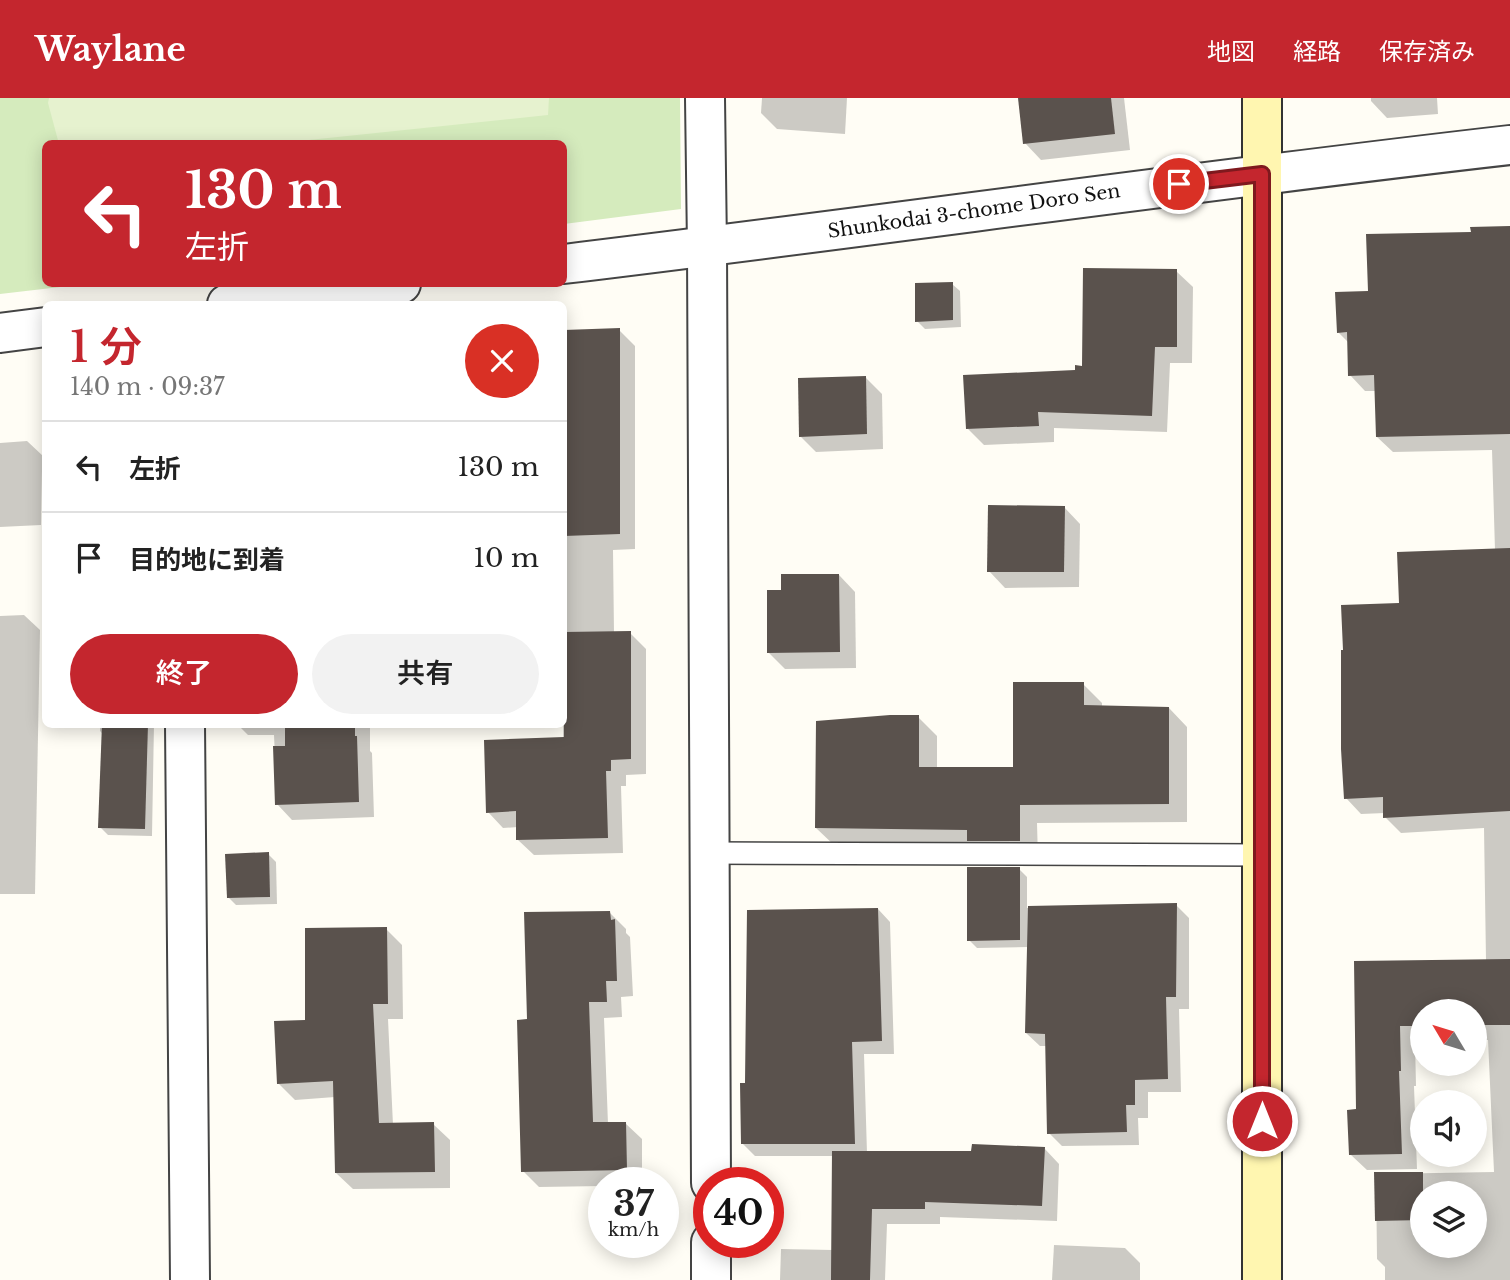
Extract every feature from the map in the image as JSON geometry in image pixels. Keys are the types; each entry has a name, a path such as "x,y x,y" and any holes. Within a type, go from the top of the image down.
{"street":[{"path":"705,98 710,1167"},
{"path":"1262,98 1262,1280"},
{"name":"Shunkodai 3-chome Doro Sen","path":"567,264 1262,174 1510,145"},
{"path":"253,301 375,287"},
{"path":"0,333 42,328"},
{"path":"185,728 190,1280"},
{"path":"711,1258 711,1280"}],"lane":[{"path":"709,853 1262,855"}],"green space":[{"path":"0,98 680,98 681,209 567,224 567,140 42,140 42,287 60,287 0,294"},
{"path":"49,98 549,98 548,115 309,140 58,140"}],"building":[{"path":"1018,98 1111,98 1115,134 1023,144"},
{"path":"1510,226 1510,434 1376,437 1374,375 1348,376 1347,332 1337,333 1335,292 1368,291 1366,234 1471,232 1470,227"},
{"path":"1083,268 1177,269 1177,347 1155,347 1152,416 1038,412 1039,426 966,429 963,375 1075,370 1075,365 1082,366"},
{"path":"953,282 953,320 915,322 915,283"},
{"path":"620,328 620,534 567,536 567,330"},
{"path":"866,376 867,434 799,437 798,378"},
{"path":"988,505 1065,506 1064,572 987,572"},
{"path":"1510,548 1510,811 1383,818 1383,797 1344,799 1341,749 1341,605 1399,603 1397,552"},
{"path":"781,574 839,574 840,652 767,653 767,590 781,590"},
{"path":"631,631 631,759 611,760 611,771 606,771 608,838 516,840 516,811 486,813 484,740 564,737 564,728 567,728 567,632"},
{"path":"1013,682 1084,682 1084,705 1169,707 1169,804 1020,805 1020,841 967,841 967,830 815,828 816,721 919,715 919,767 1013,767"},
{"path":"102,728 148,728 145,829 98,828"},
{"path":"285,728 355,728 359,802 275,805 273,746 285,746"},
{"path":"269,852 270,897 227,898 225,854"},
{"path":"967,867 1020,867 1020,940 967,941"},
{"path":"1177,903 1176,997 1166,997 1168,1079 1135,1080 1135,1105 1126,1105 1127,1132 1047,1134 1045,1034 1025,1033 1028,906"},
{"path":"878,908 882,1041 852,1042 855,1144 741,1144 740,1083 745,1083 747,910"},
{"path":"610,911 611,920 615,919 617,981 606,981 607,1002 589,1002 593,1122 626,1122 627,1167 521,1172 517,1020 527,1019 524,912"},
{"path":"387,927 388,1004 373,1004 379,1123 434,1122 435,1172 335,1173 333,1081 277,1084 274,1021 305,1020 305,928"},
{"path":"1510,959 1510,1025 1488,1025 1488,999 1410,999 1410,1026 1400,1026 1402,1154 1349,1155 1347,1110 1356,1109 1354,961"},
{"path":"972,1144 1045,1147 1042,1206 925,1202 925,1209 872,1209 870,1280 831,1280 832,1151 971,1151"},
{"path":"1374,1172 1423,1172 1423,1181 1410,1181 1410,1220 1375,1221"}],"route":[{"path":"1179,184 1262,174 1262,1121"}]}
